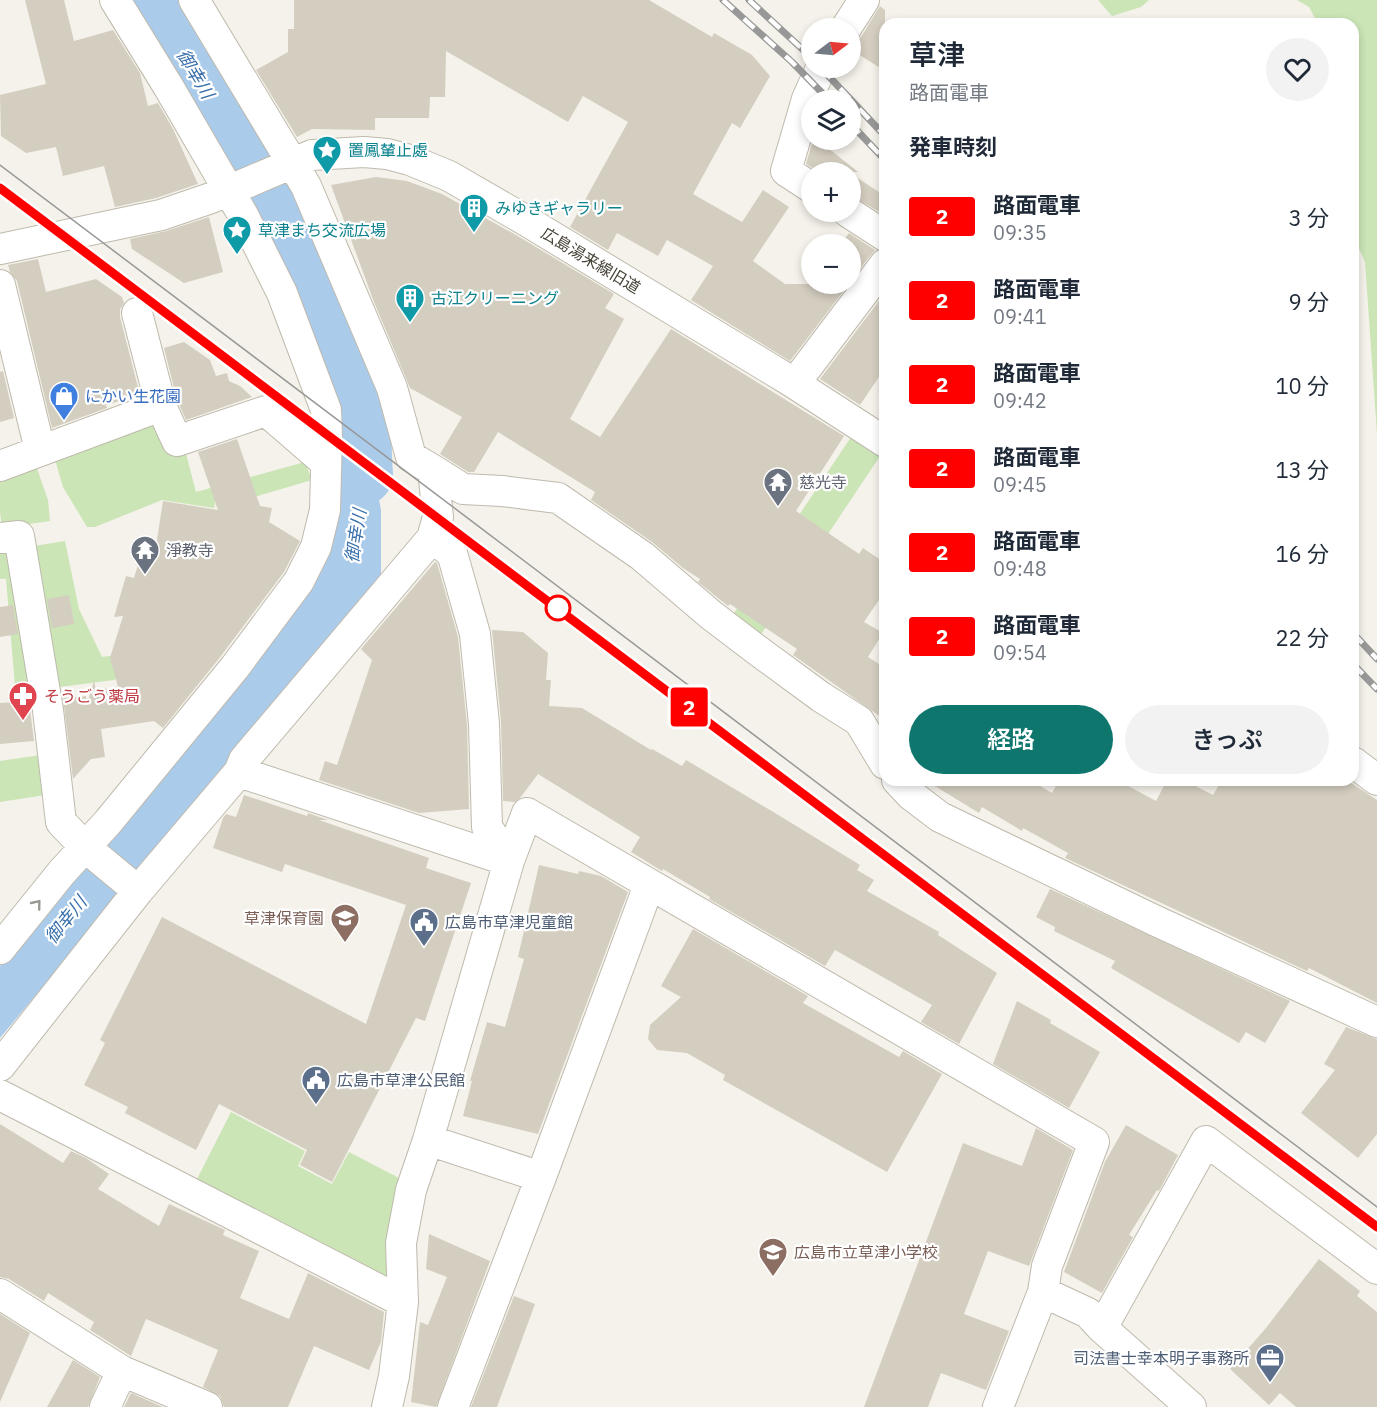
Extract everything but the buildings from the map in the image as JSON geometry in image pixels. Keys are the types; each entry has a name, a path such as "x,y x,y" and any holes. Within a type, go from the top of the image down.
{"street":[{"path":"0,949 235,667 299,581 316,547 325,510 326,410 282,293 243,215 235,188 115,0"},
{"path":"194,0 288,166 306,186 392,388 411,457 463,489 558,498 642,556 711,615 761,653 821,697 859,721 879,754"},
{"path":"852,18 864,0"},
{"path":"801,181 786,171 807,99 816,78"},
{"name":"広島湯来線旧道","path":"0,249 161,215 235,188 312,155 364,152 387,154 410,160 449,176 795,383 879,438"},
{"path":"861,220 879,232"},
{"path":"795,383 879,272"},
{"path":"0,285 40,450"},
{"path":"137,313 161,405 177,441 266,411 325,462"},
{"path":"0,466 161,405"},
{"path":"0,1066 135,889 239,772 244,760 432,538 438,517 433,470"},
{"path":"0,538 19,536 48,710 61,822 86,848 135,889"},
{"path":"432,538 452,553 475,634 483,724 487,827 509,861"},
{"path":"1359,766 1377,780"},
{"path":"239,772 509,861"},
{"path":"902,786 910,795 940,818 1156,921 1377,1022"},
{"path":"387,1407 394,1376 403,1302 401,1243 411,1190 428,1140 509,861 526,813 1094,1142 1047,1266 1043,1292 998,1407"},
{"path":"453,1407 649,885"},
{"path":"0,1095 403,1302"},
{"path":"428,1140 541,1177"},
{"path":"1102,1328 1206,1142 1377,1269"},
{"path":"1043,1292 1088,1313 1191,1407"},
{"path":"0,1294 122,1371 207,1407"},
{"path":"105,1407 122,1371"}],"green space":[{"path":"1098,0 1149,0 1141,7 1112,16"},
{"path":"1297,0 1377,0 1377,434 1365,262 1359,248 1359,18 1315,18 1309,7"},
{"path":"157,414 184,446 196,492 305,462 312,480 237,502 216,498 214,508 162,500 95,527 87,527 63,487 53,453"},
{"path":"851,437 879,455 756,642 730,619"},
{"path":"34,460 48,500 50,521 2,528 0,473"},
{"path":"65,541 79,609 102,657 124,654 132,670 114,680 52,688 28,547"},
{"path":"0,546 15,546 39,695 16,698 6,579 0,579"},
{"path":"47,754 52,794 0,802 0,761"},
{"path":"231,1112 305,1151 298,1166 332,1184 349,1152 401,1179 389,1237 386,1283 195,1183"}],"water":[{"path":"358,391 381,510 381,581 0,1038 0,966 327,545 344,482"}],"waterway":[{"name":"御幸川","path":"150,0 250,158 314,282 357,386 363,475"}],"tram line":[{"path":"0,165 1377,1207"},
{"path":"0,188 1377,1227"},
{"name":"2","path":"0,188 1377,1227"}],"railway":[{"path":"723,0 792,62 819,90"},
{"path":"749,0 801,48"},
{"path":"830,78 879,130"},
{"path":"861,135 879,154"},
{"path":"1359,640 1377,659"},
{"path":"1359,670 1377,689"}],"place":[{"name":"置鳳輦止處","path":"327,176"},
{"name":"みゆきギャラリー","path":"474,234"},
{"name":"草津まち交流広場","path":"237,256"},
{"name":"古江クリーニング","path":"410,324"},
{"name":"にかい生花園","path":"64,422"},
{"name":"慈光寺","path":"778,508"},
{"name":"淨教寺","path":"145,576"},
{"name":"そうごう薬局","path":"23,722"},
{"name":"草津保育園","path":"345,944"},
{"name":"広島市草津児童館","path":"424,948"},
{"name":"広島市草津公民館","path":"316,1106"},
{"name":"広島市立草津小学校","path":"773,1278"},
{"name":"司法書士幸本明子事務所","path":"1270,1384"}]}
